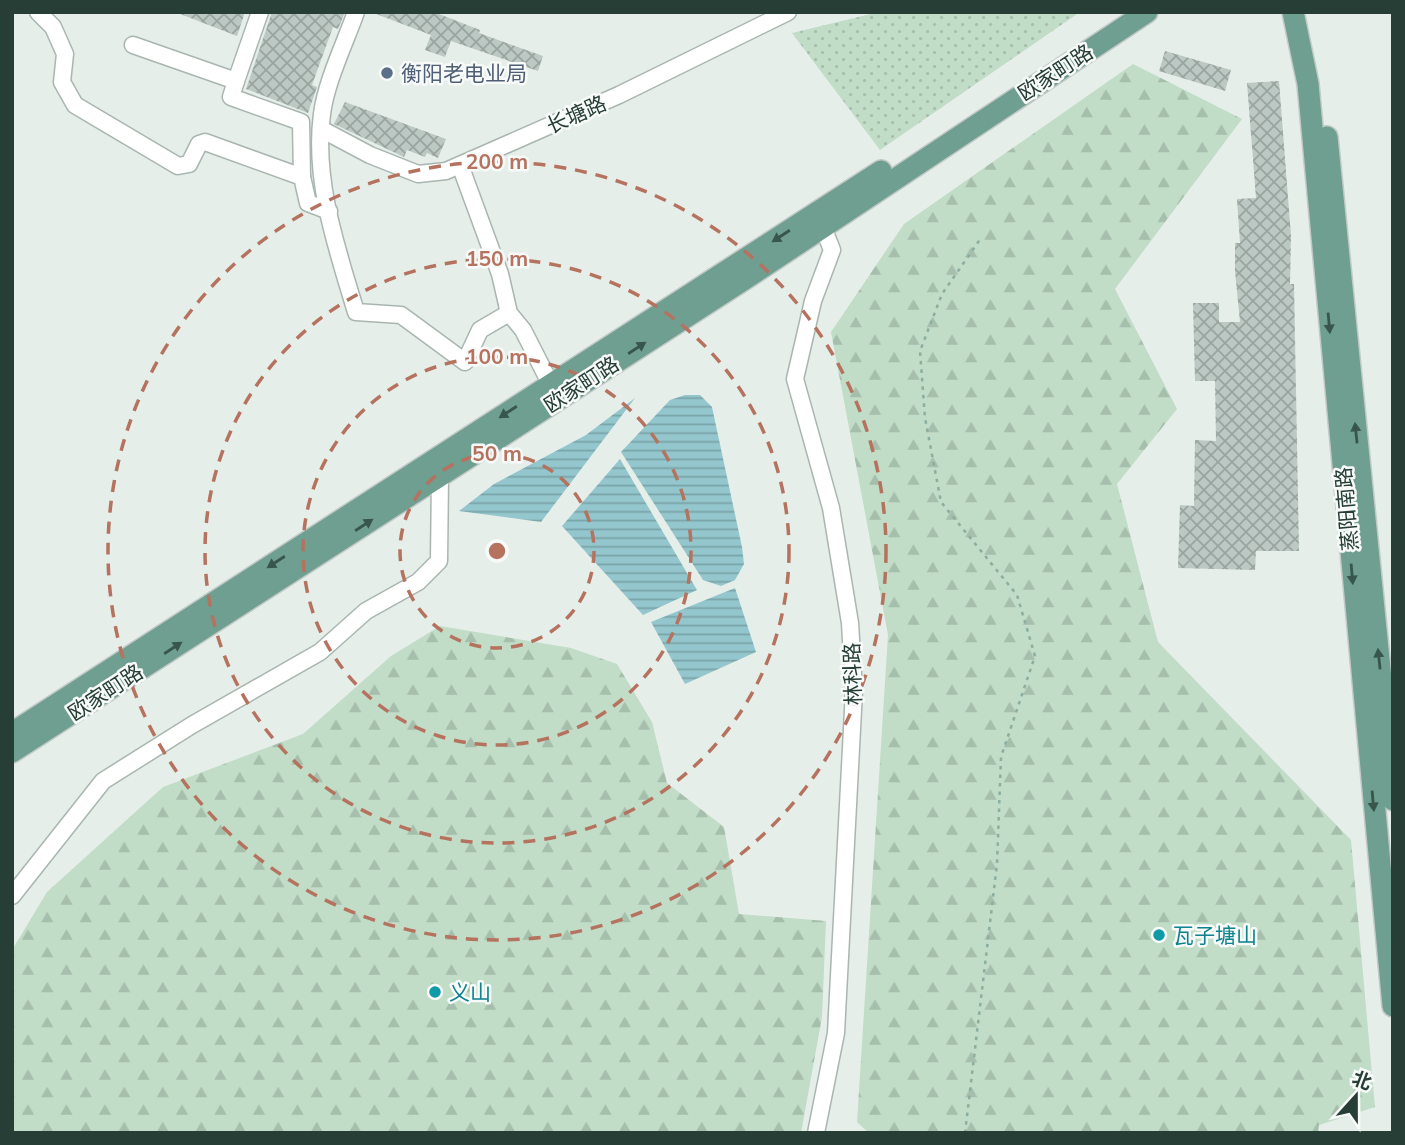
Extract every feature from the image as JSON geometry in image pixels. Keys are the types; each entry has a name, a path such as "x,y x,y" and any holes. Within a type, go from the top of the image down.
{"main road":[{"name":"欧家町路","path":"12,733 1126,12"},
{"name":"欧家町路","path":"12,752 823,227 1147,12"},
{"path":"1113,34 1162,12"},
{"name":"蒸阳南路","path":"1293,12 1309,98 1393,1006"},
{"name":"蒸阳南路","path":"1307,12 1321,80 1390,738 1393,800"}],"street":[{"path":"38,12 53,27 65,54 62,82 75,105 178,166 189,164 199,144 205,142 302,177"},
{"path":"260,12 230,97 301,122 302,177 308,203 329,211"},
{"path":"356,12 322,111 318,154 336,249 356,312 401,315 465,362 480,330 509,313"},
{"name":"长塘路","path":"321,129 370,155 418,174 446,171 701,57 788,12"},
{"path":"133,45 236,81"},
{"path":"460,164 500,274 509,313 523,330 551,385"},
{"name":"林科路","path":"816,1133 836,1033 854,691 850,623 831,508 794,379 813,301 832,250 823,227"},
{"path":"12,896 103,781 192,725 320,653 366,611 418,582 439,561 440,476"}],"path":[{"path":"965,1133 998,863 1001,757 1035,656 1017,595 941,502 925,418 920,351 942,294 981,238"}],"green space":[{"path":"879,12 1080,12 880,150 792,33"},
{"path":"1133,64 1242,119 1115,289 1177,409 1117,484 1158,642 1351,840 1375,1107 1319,1125 1318,1133 869,1133 857,1122 888,635 831,332 904,224"},
{"path":"440,626 571,648 617,664 652,722 667,783 724,827 739,914 826,921 822,1017 801,1133 12,1133 12,950 47,892 163,787 303,734 391,656"}],"water":[{"path":"685,395 700,395 712,407 742,547 744,564 735,580 721,586 703,580 621,452 670,400"},
{"path":"635,398 541,522 459,511 494,484 586,435"},
{"path":"620,459 697,590 643,615 562,526"},
{"path":"735,588 756,652 685,684 651,622"}],"building":[{"path":"175,12 245,12 237,36"},
{"path":"272,12 345,12 338,29 333,27 312,85 317,87 308,113 246,89"},
{"path":"371,12 434,12 480,30 479,33 543,56 538,71 451,41 445,57 425,50 431,35"},
{"path":"1165,51 1231,70 1225,91 1159,71"},
{"path":"1279,81 1291,236 1290,284 1294,284 1299,551 1256,551 1255,570 1178,568 1180,505 1194,506 1195,440 1216,441 1215,381 1195,381 1193,303 1219,303 1219,322 1240,322 1235,271 1235,243 1240,243 1237,199 1256,198 1247,83"},
{"path":"345,102 446,139 438,158 427,153 425,157 407,150 404,157 334,124"}],"place":[{"name":"衡阳老电业局","path":"387,73"},
{"name":"瓦子塘山","path":"1159,935"},
{"name":"义山","path":"435,992"}]}
